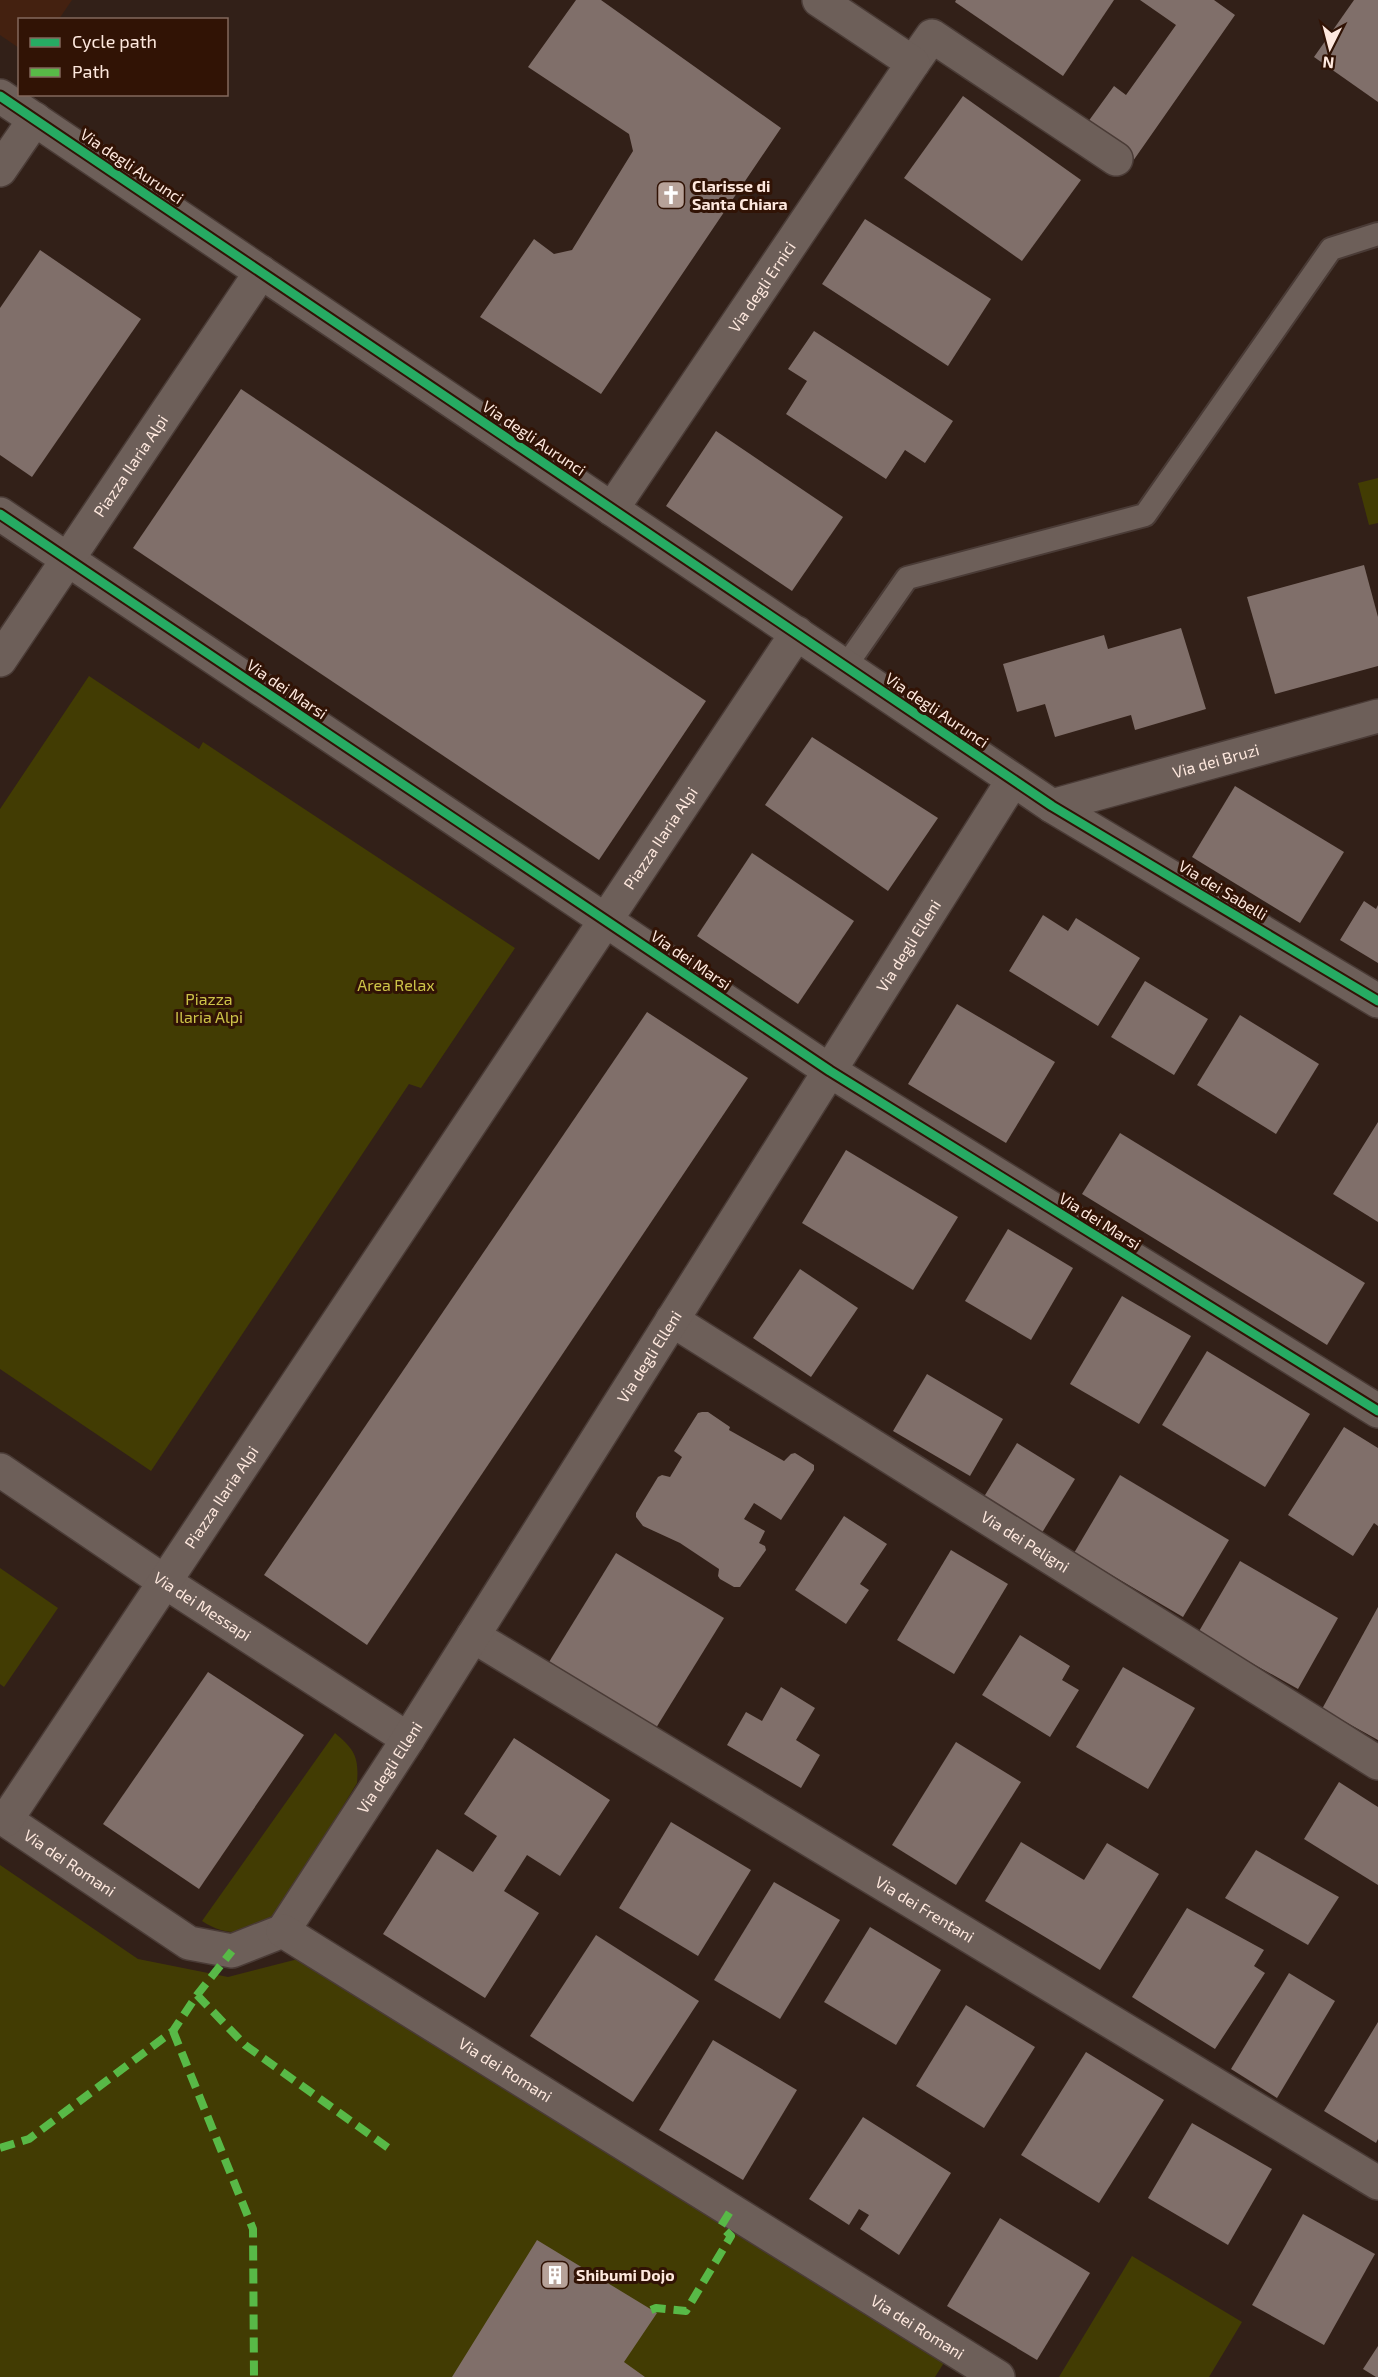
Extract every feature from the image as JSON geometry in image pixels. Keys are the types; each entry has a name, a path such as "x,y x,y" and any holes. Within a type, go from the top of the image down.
{"street":[{"path":"819,0 913,63"},
{"name":"Via degli Ernici","path":"612,509 932,36 1116,159"},
{"name":"Via degli Aurunci","path":"0,96 1052,806"},
{"path":"0,170 34,119"},
{"name":"Piazza Ilaria Alpi","path":"0,660 261,272"},
{"name":"Via dei Marsi","path":"0,514 830,1071 1378,1411"},
{"name":"Piazza Ilaria Alpi","path":"3,1818 165,1582 796,633"},
{"name":"Via dei Bruzi","path":"1052,806 1378,716"},
{"name":"Via degli Elleni","path":"284,1931 408,1739 1013,780"},
{"name":"Via dei Sabelli","path":"1052,806 1378,1001"},
{"name":"Via dei Peligni","path":"672,1320 1378,1763"},
{"name":"Via dei Messapi","path":"0,1470 165,1582 408,1739"},
{"name":"Via dei Frentani","path":"472,1636 1378,2183"},
{"name":"Via dei Romani","path":"3,1818 189,1942 232,1951 284,1931 998,2377"}],"lane":[{"path":"845,667 907,578 1145,515 1331,249 1378,234"}],"shaded area":[{"path":"0,0 72,0 60,18 18,18 18,47 0,35"}],"green space":[{"path":"1378,478 1378,523 1369,525 1358,483"},
{"name":"Piazza Ilaria Alpi","path":"89,676 199,749 203,742 515,948 421,1088 409,1084 151,1471 0,1369 0,809"},
{"path":"0,1568 58,1608 4,1687 0,1684"},
{"path":"335,1733 347,1744 354,1755 357,1783 269,1928 234,1932 219,1929 202,1921"},
{"path":"0,1865 138,1959 228,1977 302,1958 947,2358 935,2377 0,2377"},
{"path":"1132,2256 1242,2322 1209,2377 1059,2377"}],"building":[{"name":"Clarisse di Santa Chiara","path":"576,0 601,0 781,128 601,394 480,317 534,239 554,254 572,250 633,151 629,134 528,67"},
{"path":"956,0 1114,0 1063,76 955,2"},
{"path":"1140,0 1214,0 1235,15 1133,161 1085,126 1114,86 1126,95 1176,25"},
{"path":"1354,0 1378,0 1378,102 1314,57"},
{"path":"963,96 1081,180 1022,261 904,178"},
{"path":"865,219 991,299 948,366 822,284"},
{"path":"40,250 141,319 32,477 0,455 0,308"},
{"path":"814,331 953,421 925,463 905,450 886,479 786,414 807,381 788,369"},
{"path":"241,389 706,701 599,860 133,548"},
{"path":"716,431 843,517 792,591 666,506"},
{"path":"1364,565 1378,617 1378,666 1275,694 1247,597"},
{"path":"1181,628 1206,709 1135,730 1131,715 1055,737 1045,704 1017,712 1003,664 1104,635 1108,649"},
{"path":"812,737 938,818 888,891 765,805"},
{"path":"1235,786 1344,852 1300,923 1192,857"},
{"path":"752,853 854,921 798,1004 697,936"},
{"path":"1364,901 1376,909 1378,905 1378,963 1340,940"},
{"path":"1043,915 1068,931 1076,918 1140,958 1098,1026 1009,971"},
{"path":"1145,981 1208,1019 1174,1075 1111,1037"},
{"path":"957,1004 1055,1062 1006,1143 908,1084"},
{"path":"647,1012 748,1078 367,1645 264,1575"},
{"path":"1240,1015 1319,1064 1276,1134 1197,1085"},
{"path":"1378,1122 1378,1222 1333,1194"},
{"path":"1120,1133 1365,1283 1327,1345 1082,1194"},
{"path":"846,1150 958,1217 913,1290 802,1223"},
{"path":"1008,1229 1073,1268 1031,1340 965,1301"},
{"path":"800,1269 858,1308 811,1377 753,1338"},
{"path":"1122,1296 1191,1336 1139,1424 1070,1384"},
{"path":"1207,1351 1310,1414 1265,1487 1162,1425"},
{"path":"927,1374 1003,1419 970,1476 893,1431"},
{"path":"708,1412 730,1427 729,1430 784,1461 795,1453 814,1465 814,1470 781,1520 754,1503 744,1519 765,1531 759,1543 765,1546 766,1550 740,1587 734,1587 720,1579 719,1569 680,1543 643,1526 636,1517 636,1513 658,1477 662,1475 670,1477 682,1457 674,1451 698,1413"},
{"path":"1344,1427 1378,1448 1378,1526 1374,1523 1353,1556 1288,1515"},
{"path":"1017,1443 1075,1479 1040,1536 982,1500"},
{"path":"1120,1475 1229,1540 1183,1617 1074,1553"},
{"path":"844,1516 887,1544 860,1584 869,1590 846,1624 795,1590"},
{"path":"951,1550 1008,1584 954,1674 897,1640"},
{"path":"616,1553 724,1618 656,1728 549,1662"},
{"path":"1240,1561 1338,1618 1298,1689 1198,1633"},
{"path":"1378,1607 1378,1740 1322,1709"},
{"path":"1020,1635 1070,1666 1062,1680 1079,1690 1050,1737 982,1695"},
{"path":"1123,1667 1195,1708 1148,1789 1076,1747"},
{"path":"208,1672 304,1735 199,1889 103,1824"},
{"path":"781,1687 815,1708 796,1740 820,1755 801,1788 727,1745 746,1712 762,1721"},
{"path":"514,1738 610,1800 560,1876 527,1855 504,1891 539,1913 485,1998 383,1934 437,1849 473,1872 497,1836 464,1814"},
{"path":"956,1742 1021,1782 956,1885 892,1845"},
{"path":"1339,1782 1378,1807 1378,1885 1304,1839"},
{"path":"671,1822 751,1870 698,1956 619,1908"},
{"path":"1021,1842 1084,1880 1107,1843 1159,1874 1100,1970 985,1901"},
{"path":"1256,1850 1339,1897 1308,1945 1225,1898"},
{"path":"774,1882 840,1920 780,2019 714,1980"},
{"path":"1187,1908 1264,1950 1254,1966 1265,1973 1215,2049 1132,1997"},
{"path":"870,1927 941,1970 896,2045 824,2002"},
{"path":"596,1935 699,2001 633,2102 530,2036"},
{"path":"1289,1973 1335,2001 1277,2098 1231,2069"},
{"path":"966,2005 1035,2047 984,2128 916,2086"},
{"path":"1378,2022 1378,2139 1376,2143 1324,2111"},
{"path":"713,2040 797,2090 743,2180 659,2130"},
{"path":"1086,2052 1164,2100 1099,2203 1021,2155"},
{"path":"863,2117 951,2173 899,2255 860,2229 869,2215 859,2209 849,2225 809,2199"},
{"path":"1192,2123 1272,2169 1228,2245 1148,2198"},
{"path":"1303,2214 1375,2254 1324,2345 1252,2305"},
{"path":"1000,2218 1090,2273 1037,2360 947,2306"},
{"name":"Shibumi Dojo","path":"537,2240 657,2313 624,2362 645,2377 452,2377"},
{"path":"1378,2346 1378,2377 1376,2377 1363,2369"}],"marked path":[{"path":"0,2148 29,2139 173,2031 197,1995 232,1951"},
{"path":"197,1995 245,2045 394,2152"},
{"path":"173,2031 253,2229 254,2377"},
{"path":"651,2310 656,2308 686,2311 731,2236 721,2226 731,2210"}],"cycle path":[{"path":"0,96 1052,806 1378,1001"},
{"path":"0,514 830,1071 1378,1411"}],"place":[{"name":"Clarisse di Santa Chiara","path":"671,195"},
{"name":"Shibumi Dojo","path":"555,2275"}],"park label":[{"name":"Area Relax","path":"396,985"}]}
